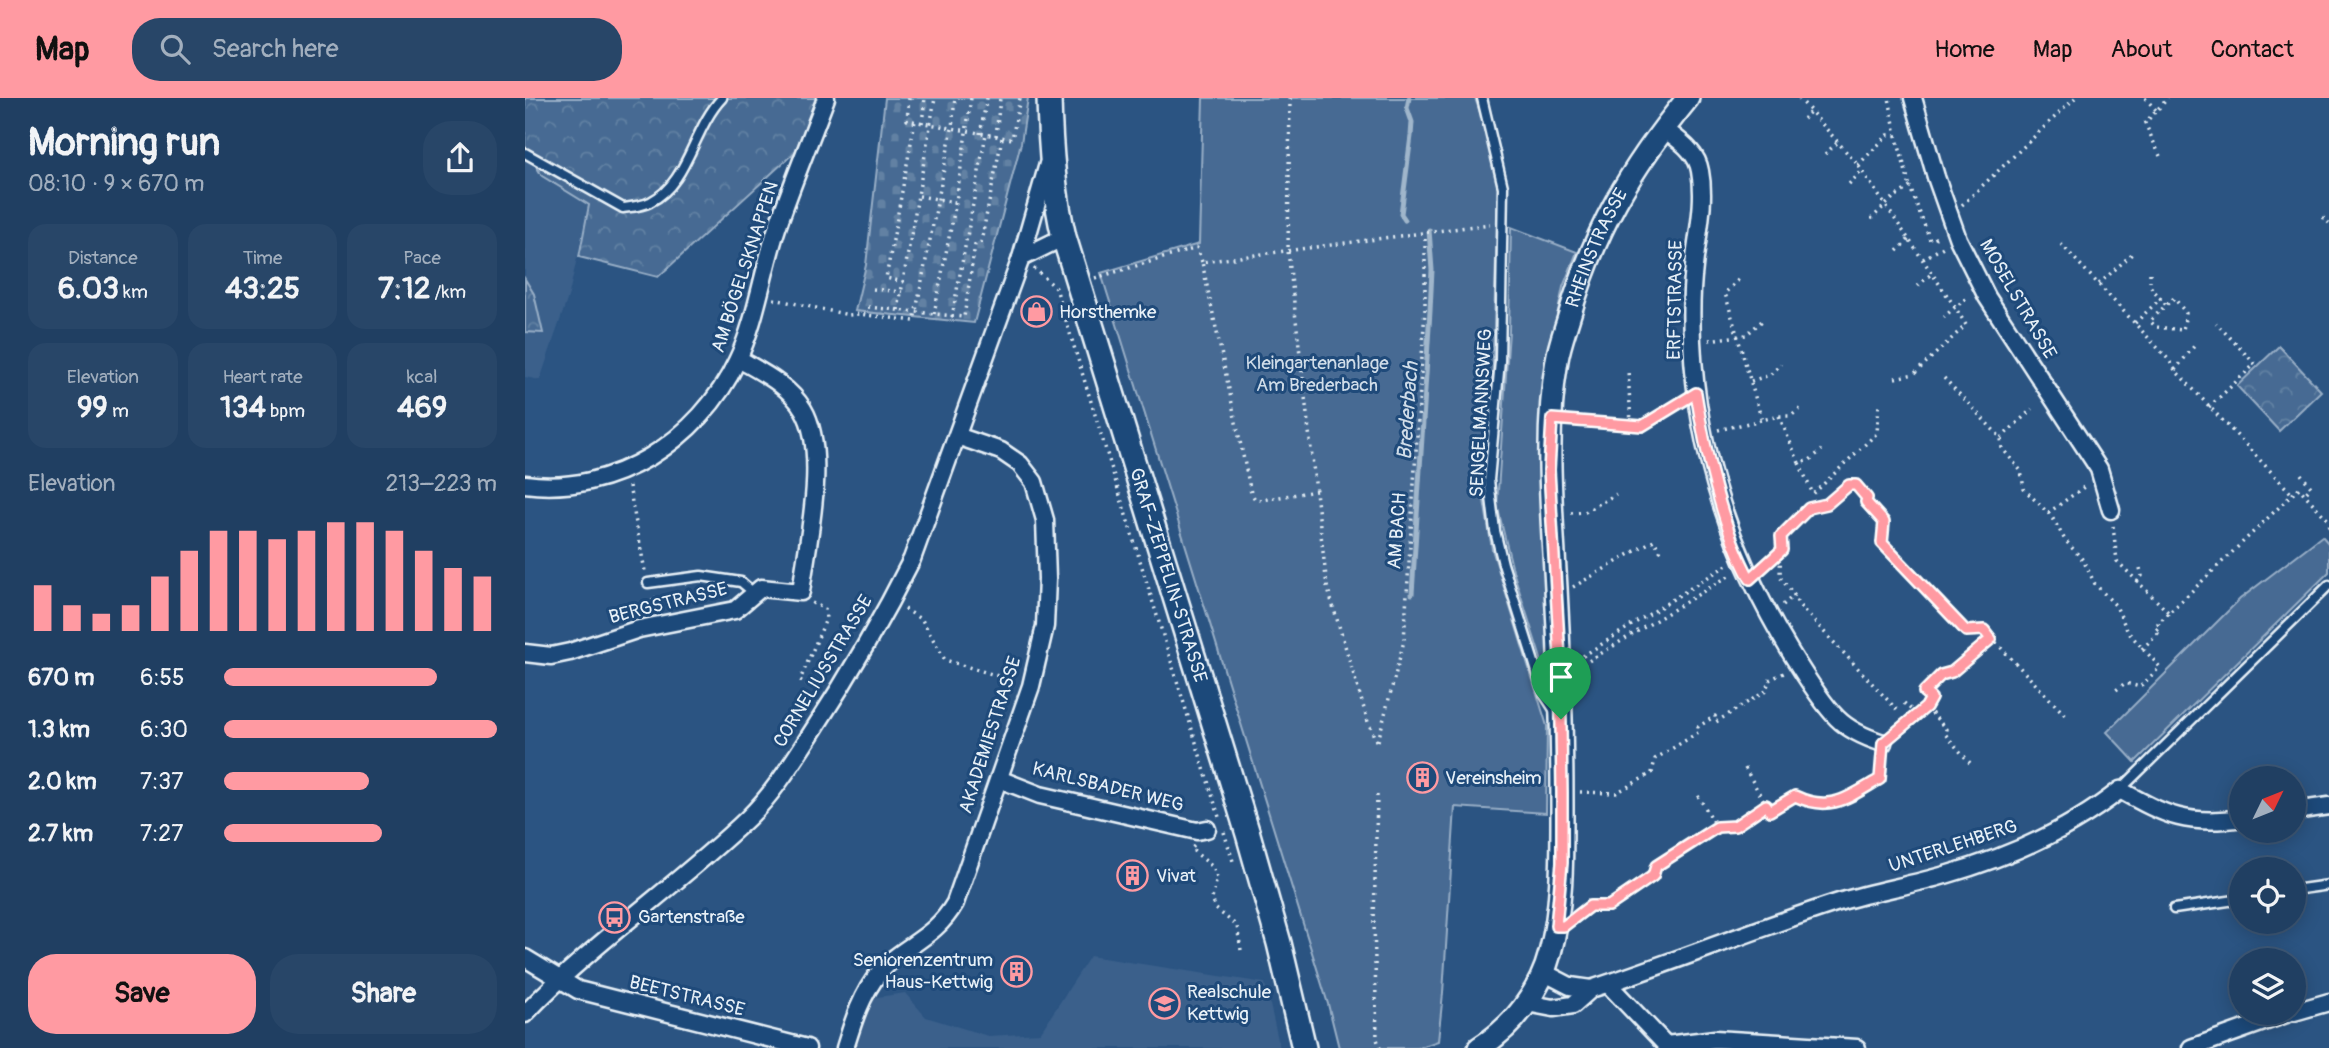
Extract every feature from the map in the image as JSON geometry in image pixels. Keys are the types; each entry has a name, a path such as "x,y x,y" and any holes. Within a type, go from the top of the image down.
{"main road":[{"name":"GRAF-ZEPPELIN-STRASSE","path":"1049,98 1050,158 1055,201 1064,237 1248,834 1293,995 1304,1048"}],"street":[{"name":"AM BÖGELSKNAPPEN","path":"525,484 545,486 589,482 628,470 656,454 694,424 721,393 739,359 777,229 826,98"},
{"name":"RHEINSTRASSE","path":"1479,1048 1494,1039 1527,1003 1550,954 1556,926 1562,863 1561,719 1549,470 1557,360 1576,291 1608,214 1636,166 1688,98"},
{"name":"MOSELSTRASSE","path":"1913,98 1952,224 1987,297 2099,469 2111,510"},
{"name":"ERFTSTRASSE","path":"1663,128 1690,150 1700,168 1703,191 1693,270 1692,340 1696,393 1709,463 1745,568 1770,618 1799,666 1837,718 1866,738 1883,743"},
{"name":"CORNELIUSSTRASSE","path":"525,1014 559,978 750,816 793,761 841,687 912,559 1021,258 1050,158"},
{"path":"1021,258 1064,237"},
{"name":"BERGSTRASSE","path":"525,653 551,656 639,629 735,610 761,588 801,592 816,474 809,424 793,397 773,380 739,359"},
{"name":"AKADEMIESTRASSE","path":"845,1048 856,1013 879,972 926,937 946,918 950,910 1031,686 1045,626 1045,520 1034,482 1020,464 1001,451 957,436"},
{"name":"KARLSBADER WEG","path":"999,779 1040,795 1209,830"},
{"path":"2120,789 2145,804 2183,819 2211,822 2229,820"},
{"name":"UNTERLEHBERG","path":"1527,1003 1553,1008 1573,1005 1591,989 1752,930 1845,900 1945,875 2007,855 2065,827 2101,805 2120,789"},
{"path":"2307,809 2329,806"},
{"path":"525,958 559,978"},
{"path":"1543,972 1570,986 1591,989"},
{"name":"BEETSTRASSE","path":"559,978 578,990 807,1048"},
{"path":"1608,984 1664,1047 1715,1039 1857,1048"},
{"path":"2306,1009 2329,1002"},
{"path":"2190,1048 2255,1025"}],"lane":[{"path":"525,153 623,208 649,203 672,186 709,111 722,98"},
{"name":"SENGELMANNSWEG","path":"1482,98 1503,187 1500,361 1489,480 1495,531 1544,694 1561,719"},
{"path":"651,583 701,576 741,582 754,593"},
{"name":"UNTERLEHBERG","path":"2120,789 2329,585"},
{"path":"2306,888 2329,885"},
{"path":"2174,909 2229,901"}],"path":[{"path":"909,98 907,120 1011,139 1020,98"},
{"path":"922,123 925,98"},
{"path":"898,310 935,98"},
{"path":"783,301 849,315 914,321 952,128 955,98"},
{"path":"934,314 971,98"},
{"path":"952,317 987,98"},
{"path":"996,136 1000,98"},
{"path":"1078,283 1197,248 1251,493 1255,499 1261,500 1316,491 1288,251 1290,98"},
{"path":"1799,98 1863,171 1966,325 1914,374 1895,378"},
{"path":"1889,98 1910,187 1930,240 1952,224 2075,98"},
{"path":"2145,98 2156,110"},
{"path":"2160,156 2145,123 2168,98"},
{"path":"1803,119 1811,111"},
{"path":"904,282 885,278 915,121"},
{"path":"1858,165 1888,135 1896,135"},
{"path":"868,307 964,317 975,245 981,242 1002,138"},
{"path":"1825,154 1839,141"},
{"path":"1849,184 1863,171"},
{"path":"1871,219 1910,187"},
{"path":"919,196 955,202"},
{"path":"2323,217 2329,223"},
{"path":"1202,262 1483,225"},
{"name":"AM BACH","path":"1316,491 1327,586 1368,723 1377,743 1404,640 1428,234"},
{"path":"1896,251 1909,239"},
{"path":"2061,244 2292,494"},
{"path":"1923,259 1938,248"},
{"path":"2099,284 2133,253"},
{"path":"1021,258 1056,288 1219,817"},
{"path":"1918,286 1932,273"},
{"path":"2150,273 2150,286 2167,305"},
{"path":"1738,280 1725,293 1762,421"},
{"path":"873,289 902,292"},
{"path":"1944,317 1970,297"},
{"path":"2135,323 2161,298"},
{"path":"2174,298 2186,313 2183,330 2156,327 2150,321 2167,305 2174,298"},
{"path":"1692,340 1747,335 1763,320"},
{"path":"2209,407 2255,364 2216,323"},
{"path":"2175,370 2195,345"},
{"path":"1751,381 1770,374 1781,364"},
{"path":"1628,370 1631,424"},
{"path":"1944,378 2001,438 2001,448 2021,471 2024,489 2048,513 2065,540 2084,560 2095,584 2116,606 2128,632 2159,667 2140,687 2125,683 2115,691"},
{"path":"1552,419 1642,426 1696,393"},
{"path":"1779,416 1813,494 1877,433 1879,404"},
{"path":"1703,434 1779,416 1791,416 1801,408"},
{"path":"2001,438 2032,409"},
{"path":"1799,463 1810,460 1822,450"},
{"path":"628,470 632,510 657,600 647,602 653,627"},
{"path":"2301,474 2311,487 2305,494"},
{"path":"1897,710 1798,604 1780,577 1781,536 1809,508 1827,504 1849,485 1856,485 1867,498 1866,502 1884,522 1882,543 1966,631 1984,630 2067,717"},
{"path":"2048,513 2084,486"},
{"path":"2142,649 2158,633 2155,631 2160,626 2158,623 2299,488 2329,526"},
{"path":"1552,513 1585,512 1616,494"},
{"path":"2111,510 2117,561 2169,613"},
{"path":"1556,597 1654,540 1661,552"},
{"path":"1560,668 1782,550"},
{"path":"1560,668 1745,568"},
{"path":"2137,582 2142,576 2140,568"},
{"path":"891,600 922,620 945,660 1009,679"},
{"path":"825,609 823,630 800,680 808,685 828,678"},
{"path":"1745,768 1770,811 1795,796 1812,804 1830,804 1855,794 1880,779 1883,743 1926,707 1931,698 1924,692 1941,675 1952,672 1991,639"},
{"path":"1562,792 1616,793 1653,773 1655,759 1699,732 1698,727 1715,716 1716,722 1766,691 1769,680 1799,666"},
{"path":"1904,703 1917,715"},
{"path":"1926,707 1970,762"},
{"path":"1377,794 1374,922 1377,1040 1380,1048"},
{"path":"1698,796 1717,827"},
{"path":"1556,926 1564,926 1590,906 1609,906 1653,876 1656,866 1717,827 1735,826 1766,805"},
{"path":"1235,869 1209,830 1191,849 1213,867 1217,878 1212,899 1216,909 1237,926 1241,950"}],"shaded area":[{"path":"525,148 542,176 589,205 569,294 540,380 525,377"},
{"name":"Realschule Kettwig","path":"1090,956 1265,983 1280,1048 854,1048 871,998 905,993 926,1017 988,1036 1040,1033"}],"green space":[{"path":"525,98 817,98 795,152 658,277 579,257 589,205 542,176 525,148"},
{"path":"885,98 1028,98 1021,143 974,323 855,311 866,265"},
{"name":"Kleingartenanlage Am Brederbach","path":"1203,98 1475,98 1488,136 1498,187 1492,397 1484,500 1492,549 1547,726 1546,813 1455,807 1438,1041 1418,1048 1339,1048 1328,1004 1101,273 1199,244"},
{"path":"1511,227 1577,252 1563,287 1550,350 1539,438 1549,684 1513,571 1497,505 1509,331"},
{"path":"525,279 534,294 543,333 525,332"},
{"path":"2279,346 2321,391 2279,431 2237,386"},
{"path":"2322,536 2329,544 2329,572 2135,762 2107,732 2240,599"}],"waterway":[{"name":"Brederbach","path":"1405,220 1401,214 1412,122 1407,108 1409,98"},
{"name":"Brederbach","path":"1412,594 1432,270 1429,230"}],"place":[{"name":"Horsthemke","path":"1036,312"},
{"name":"Vereinsheim","path":"1422,778"},
{"name":"Vivat","path":"1133,876"},
{"name":"Gartenstraße","path":"615,917"},
{"name":"Seniorenzentrum Haus-Kettwig","path":"1016,971"},
{"name":"Realschule Kettwig","path":"1164,1003"}],"route":[{"path":"1696,393 1709,463 1750,579 1782,550 1781,536 1809,508 1827,504 1849,485 1856,485 1867,498 1866,502 1884,522 1882,543 1966,631 1984,630 1991,639 1952,672 1941,675 1924,692 1931,698 1926,707 1883,743 1880,779 1855,794 1830,804 1812,804 1795,796 1770,811 1766,805 1735,826 1717,827 1656,866 1653,876 1609,906 1590,906 1564,926 1556,926 1562,863 1561,719 1549,470 1552,419 1642,426 1696,393"}]}
